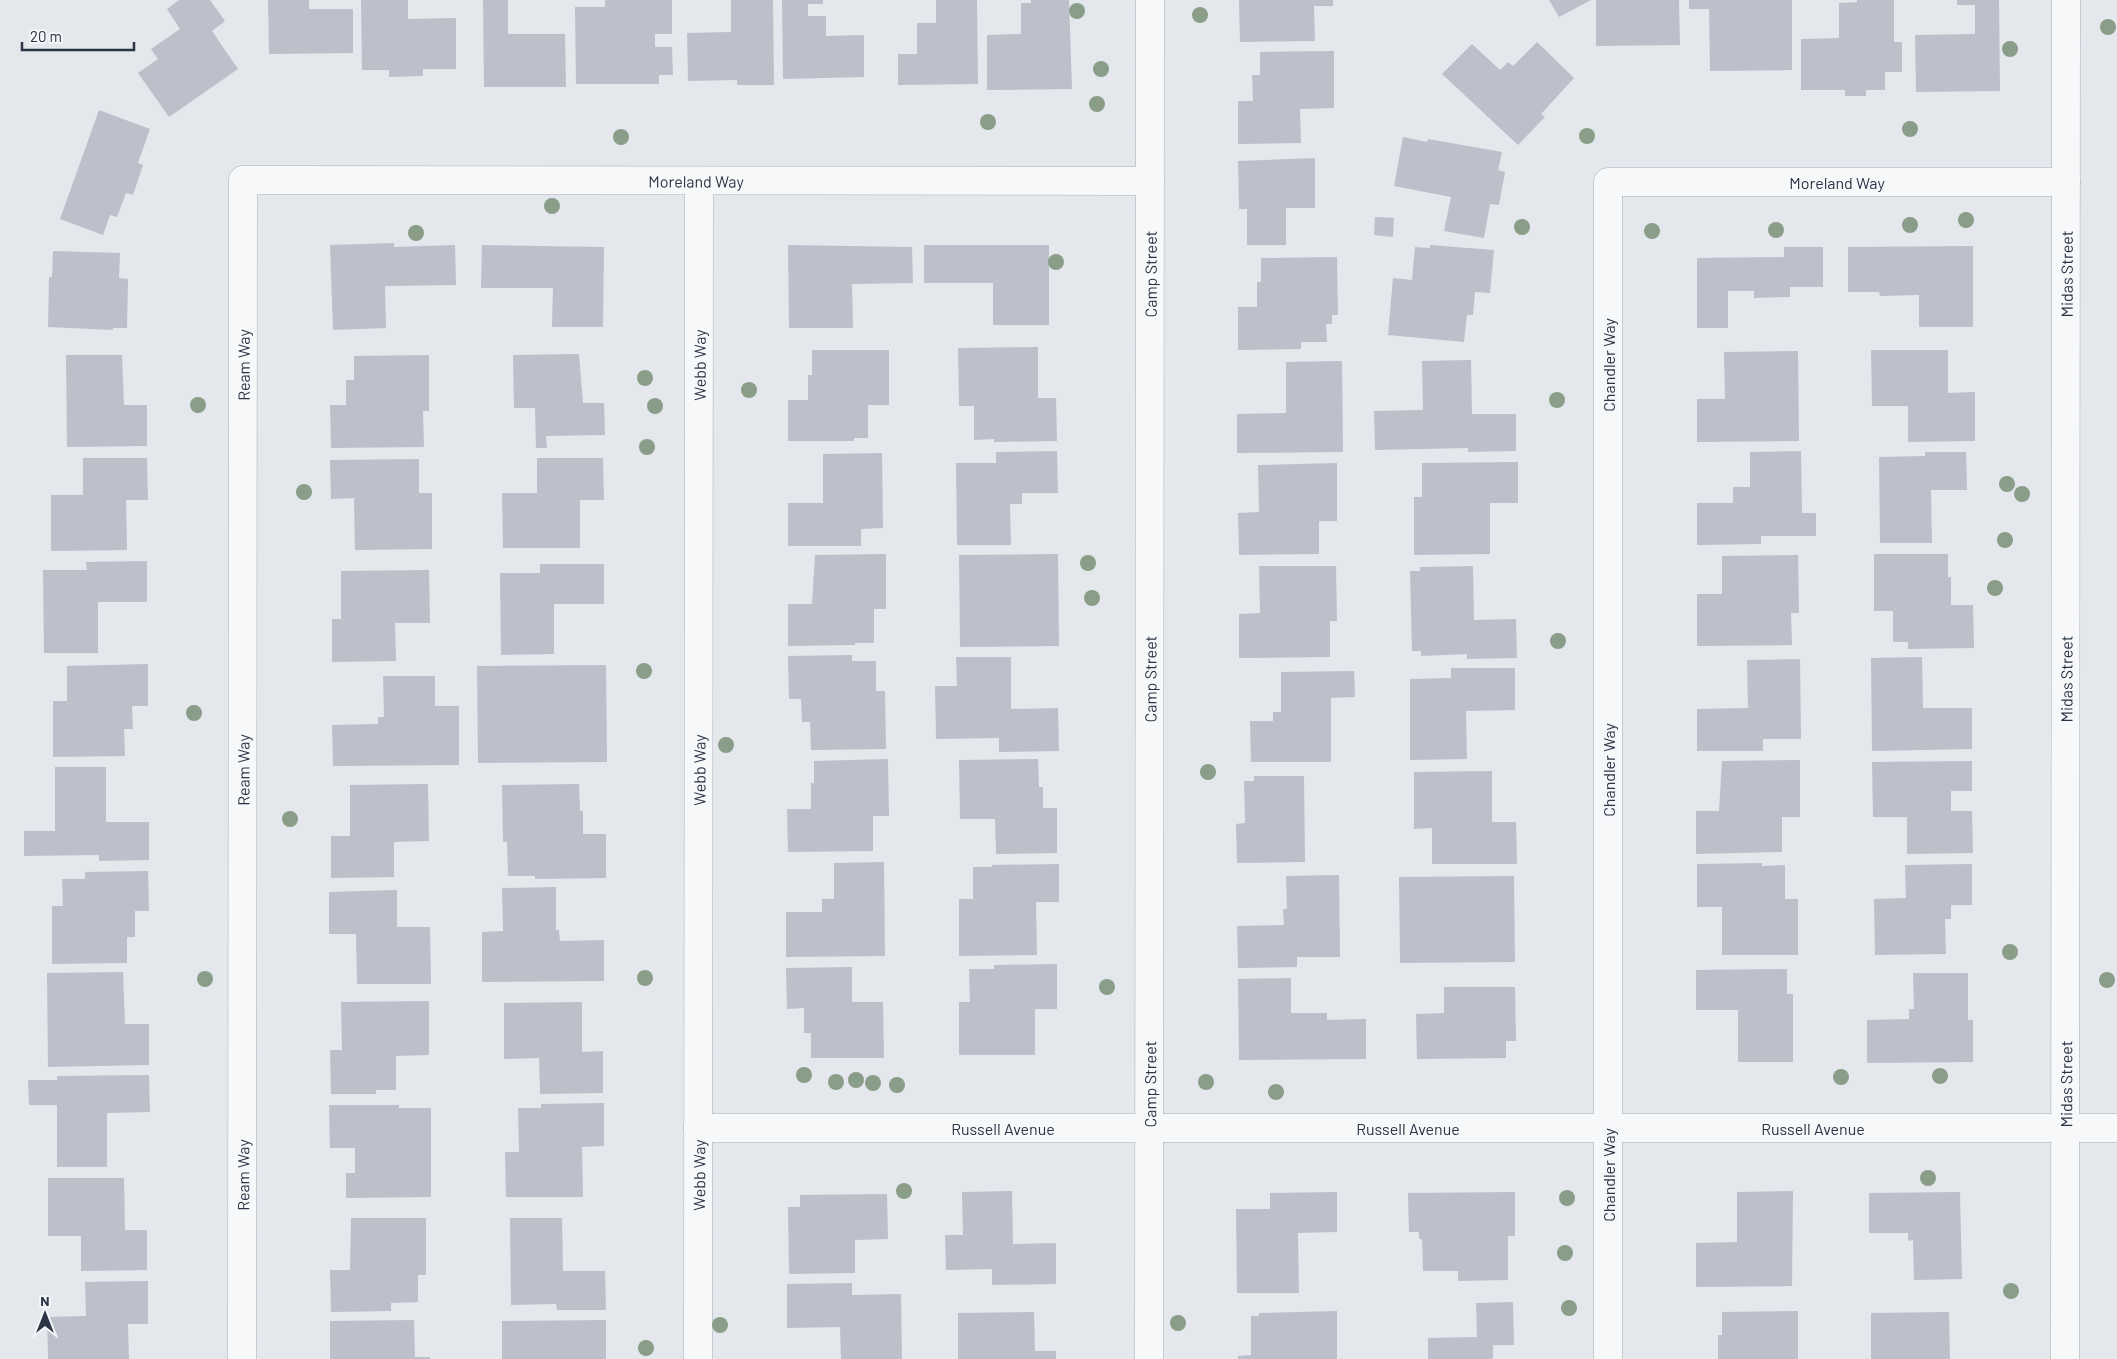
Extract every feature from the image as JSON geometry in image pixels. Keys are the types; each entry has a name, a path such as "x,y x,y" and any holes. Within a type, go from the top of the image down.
{"street":[{"name":"Camp Street","path":"1149,1359 1150,0"},
{"name":"Midas Street","path":"2065,1359 2066,0"},
{"name":"Moreland Way","path":"243,180 1150,181"},
{"name":"Ream Way","path":"242,1359 243,180"},
{"name":"Webb Way","path":"698,1359 699,181"},
{"name":"Moreland Way","path":"1608,182 2066,182"},
{"name":"Chandler Way","path":"1608,182 1608,1359"},
{"name":"Russell Avenue","path":"698,1128 2117,1128"}],"building":[{"path":"179,0 210,0 225,21 212,31 238,69 169,117 138,73 158,59 151,49 180,29 167,9"},
{"path":"268,0 309,0 309,9 353,9 353,53 269,54"},
{"path":"361,0 408,0 408,19 456,18 456,69 423,69 423,76 389,77 389,70 362,70"},
{"path":"483,0 508,0 508,34 565,34 566,87 484,87"},
{"path":"605,0 672,0 672,34 655,34 655,47 672,47 673,75 659,75 659,84 576,84 575,7 605,7"},
{"path":"731,0 773,0 774,85 737,85 737,80 688,81 687,33 731,32"},
{"path":"782,0 823,0 823,4 808,4 808,16 826,16 826,36 864,35 864,77 783,79"},
{"path":"936,0 977,0 978,84 898,85 898,54 917,54 917,23 936,23"},
{"path":"1031,0 1069,0 1072,89 987,90 987,35 1021,34 1021,3 1031,3"},
{"path":"1239,0 1333,0 1333,6 1314,6 1315,41 1240,42"},
{"path":"1549,0 1591,0 1559,17"},
{"path":"1596,0 1679,0 1680,45 1596,46"},
{"path":"1689,0 1792,0 1792,70 1710,71 1709,9 1689,9"},
{"path":"1857,0 1894,0 1894,42 1902,42 1902,72 1885,72 1885,90 1866,90 1866,96 1845,96 1845,90 1801,90 1801,39 1839,38 1839,3 1857,2"},
{"path":"1957,0 1999,0 2000,91 1916,92 1915,35 1975,34 1975,5 1957,5"},
{"path":"1537,42 1574,78 1541,114 1545,117 1518,145 1442,74 1472,44 1500,70 1508,62 1513,66"},
{"path":"1334,51 1334,108 1300,109 1301,143 1238,144 1238,101 1253,101 1252,75 1260,75 1260,52"},
{"path":"99,110 150,129 138,163 143,165 133,195 126,193 117,217 110,215 103,235 60,219"},
{"path":"1403,137 1427,142 1428,139 1502,152 1498,170 1505,172 1499,205 1490,204 1484,238 1444,231 1451,197 1394,186"},
{"path":"1315,158 1315,208 1286,208 1286,245 1247,245 1247,209 1239,209 1238,161"},
{"path":"1375,217 1394,218 1393,237 1374,235"},
{"path":"394,243 394,247 455,245 456,285 385,286 386,328 333,330 330,245"},
{"path":"482,245 604,247 603,327 552,327 553,288 481,288"},
{"path":"788,245 912,247 913,283 852,284 853,328 789,328"},
{"path":"924,245 1049,245 1049,325 993,325 993,283 924,283"},
{"path":"1430,245 1494,250 1490,293 1475,292 1473,315 1467,315 1464,342 1388,335 1393,278 1412,280 1415,247 1430,248"},
{"path":"1973,246 1973,327 1919,327 1919,295 1880,296 1879,292 1848,292 1848,247"},
{"path":"1784,247 1823,247 1823,287 1790,287 1790,297 1754,298 1754,291 1728,291 1728,328 1697,328 1697,258 1784,257"},
{"path":"53,251 120,253 119,278 128,279 127,328 113,328 113,330 48,327 49,277 52,277"},
{"path":"1337,257 1338,315 1332,315 1332,324 1326,324 1327,342 1301,342 1301,349 1238,350 1238,307 1257,307 1257,282 1261,282 1261,258"},
{"path":"1038,347 1038,398 1056,398 1057,441 994,442 994,439 974,440 974,406 959,406 958,348"},
{"path":"812,350 889,350 889,405 868,405 868,438 854,438 854,441 788,441 788,400 808,400 808,375 812,375"},
{"path":"1871,350 1948,350 1948,393 1975,392 1975,441 1908,442 1908,406 1872,406"},
{"path":"1798,351 1799,441 1697,442 1697,399 1725,399 1724,352"},
{"path":"579,354 583,403 604,403 605,435 546,436 547,448 536,448 535,408 514,408 513,355"},
{"path":"66,355 122,355 124,405 147,405 147,446 67,447"},
{"path":"429,355 429,411 423,411 424,447 331,448 330,405 346,405 346,380 354,380 354,356"},
{"path":"1471,360 1472,414 1516,414 1516,451 1468,452 1468,448 1375,450 1374,411 1423,410 1422,361"},
{"path":"1342,361 1343,452 1237,453 1237,414 1286,413 1286,362"},
{"path":"1057,451 1058,493 1022,493 1022,504 1010,504 1011,545 957,545 956,463 996,463 996,452"},
{"path":"1801,451 1802,513 1816,513 1816,536 1761,536 1761,544 1697,545 1697,503 1733,503 1733,487 1750,487 1750,452"},
{"path":"1925,452 1966,452 1967,490 1931,490 1932,543 1880,543 1879,457 1925,456"},
{"path":"882,453 883,528 861,529 861,546 788,546 788,503 823,503 823,454"},
{"path":"83,458 147,458 148,500 126,500 127,550 51,551 51,495 83,495"},
{"path":"537,458 603,458 604,500 580,500 580,548 503,548 502,493 537,493"},
{"path":"419,459 419,493 432,493 432,549 355,550 354,498 331,499 330,460"},
{"path":"1518,462 1518,503 1490,503 1490,554 1414,555 1414,497 1422,497 1422,463"},
{"path":"1337,463 1337,521 1319,521 1319,554 1239,555 1238,513 1259,512 1258,465"},
{"path":"886,554 886,609 874,609 874,643 788,646 788,604 812,604 815,555"},
{"path":"1058,554 1059,646 960,647 959,555"},
{"path":"1874,554 1948,554 1948,577 1951,577 1951,605 1973,605 1974,648 1908,649 1908,642 1893,642 1893,611 1874,611"},
{"path":"1798,555 1799,613 1791,613 1792,645 1697,646 1697,594 1722,594 1722,556"},
{"path":"147,561 147,602 98,602 98,653 44,653 43,570 87,570 86,562"},
{"path":"540,564 604,564 604,604 554,604 554,654 501,655 500,573 540,573"},
{"path":"1259,566 1336,566 1337,621 1330,621 1330,657 1239,658 1239,614 1260,613"},
{"path":"1473,566 1474,620 1516,619 1517,658 1467,659 1467,654 1421,656 1421,651 1412,651 1410,571 1420,571 1420,567"},
{"path":"429,570 430,623 395,623 396,661 332,662 332,619 341,619 341,571"},
{"path":"852,655 852,661 876,661 876,691 885,691 886,749 811,750 810,722 802,722 801,699 789,699 788,656"},
{"path":"956,657 1011,657 1011,709 1058,708 1059,751 999,752 999,738 936,739 935,686 957,686"},
{"path":"1922,657 1923,708 1972,708 1972,749 1872,751 1871,658"},
{"path":"1800,659 1801,739 1763,739 1763,751 1697,751 1697,709 1748,708 1747,660"},
{"path":"148,664 148,706 132,706 133,729 124,729 125,756 53,757 53,701 67,701 67,666"},
{"path":"606,665 607,762 478,763 477,666"},
{"path":"1451,668 1515,668 1515,710 1466,711 1467,759 1410,760 1410,679 1451,678"},
{"path":"1354,671 1355,697 1331,698 1331,762 1251,762 1250,721 1273,721 1273,712 1281,712 1281,672"},
{"path":"383,676 435,676 435,706 459,706 459,765 333,766 332,725 378,724 378,717 384,717"},
{"path":"888,759 889,816 873,816 873,851 788,852 787,809 811,809 811,783 814,783 814,761"},
{"path":"1038,759 1039,787 1043,787 1043,808 1057,808 1057,853 996,854 995,819 960,819 959,760"},
{"path":"1800,760 1800,817 1782,817 1782,852 1696,854 1696,811 1719,811 1722,761"},
{"path":"1972,761 1972,791 1951,791 1951,811 1972,811 1973,853 1907,854 1907,817 1873,817 1872,762"},
{"path":"55,767 106,767 106,822 149,822 149,860 99,861 99,855 24,856 24,831 55,831"},
{"path":"1492,771 1492,822 1516,822 1517,864 1432,864 1432,828 1414,829 1414,772"},
{"path":"1254,776 1304,776 1305,862 1237,863 1236,824 1245,823 1244,781 1254,781"},
{"path":"428,784 429,841 394,842 394,877 331,878 331,836 350,836 350,785"},
{"path":"579,784 580,811 583,811 583,834 606,834 606,878 535,879 535,876 508,876 507,842 503,842 502,785"},
{"path":"884,862 885,956 786,957 786,912 822,912 822,899 834,899 834,863"},
{"path":"1762,863 1762,866 1785,865 1785,899 1798,899 1798,955 1722,955 1722,907 1697,907 1697,864"},
{"path":"1059,864 1059,902 1036,902 1037,955 959,956 959,899 973,899 973,867"},
{"path":"1972,864 1972,905 1951,905 1951,919 1945,919 1946,954 1875,955 1874,899 1906,898 1905,865"},
{"path":"148,871 149,911 135,911 135,937 127,937 127,963 52,964 52,906 63,906 62,879 85,879 85,872"},
{"path":"1339,875 1340,957 1297,957 1297,967 1238,968 1237,926 1284,925 1283,909 1287,909 1286,876"},
{"path":"1514,876 1515,962 1400,963 1399,877"},
{"path":"556,887 556,930 559,930 560,941 604,940 604,981 482,982 482,932 503,931 502,888"},
{"path":"397,890 397,927 430,927 431,984 357,984 356,934 329,934 329,892"},
{"path":"1057,964 1057,1009 1035,1009 1035,1055 959,1055 959,1002 970,1002 969,969 994,969 994,965"},
{"path":"852,967 852,1002 883,1002 884,1058 811,1058 811,1033 804,1033 804,1008 787,1009 786,968"},
{"path":"1787,969 1787,994 1793,994 1793,1062 1738,1062 1738,1010 1696,1010 1696,970"},
{"path":"123,972 125,1024 149,1024 149,1065 48,1067 47,973"},
{"path":"1913,973 1968,973 1968,1020 1973,1020 1973,1062 1867,1063 1867,1020 1909,1019 1909,1009 1914,1009"},
{"path":"1291,978 1291,1013 1327,1013 1327,1020 1366,1019 1366,1059 1239,1060 1238,979"},
{"path":"1444,987 1515,987 1516,1041 1506,1041 1506,1058 1417,1059 1416,1014 1444,1013"},
{"path":"429,1001 429,1055 396,1056 396,1090 376,1090 376,1094 331,1094 330,1050 342,1050 341,1002"},
{"path":"582,1002 582,1052 603,1051 603,1093 540,1094 539,1058 504,1059 504,1003"},
{"path":"149,1075 150,1112 107,1113 107,1167 57,1167 57,1105 29,1105 28,1080 57,1080 57,1076"},
{"path":"604,1103 604,1146 582,1147 583,1197 506,1197 505,1152 519,1152 518,1108 541,1108 541,1104"},
{"path":"329,1105 399,1105 399,1108 431,1108 431,1197 346,1198 346,1173 355,1173 355,1148 330,1148"},
{"path":"48,1178 124,1178 125,1230 147,1230 147,1270 81,1271 81,1236 48,1236"},
{"path":"1012,1191 1013,1244 1056,1243 1056,1284 992,1285 992,1269 946,1270 945,1235 963,1235 962,1192"},
{"path":"1793,1191 1792,1286 1696,1287 1696,1243 1737,1242 1737,1192"},
{"path":"1337,1192 1337,1232 1298,1233 1299,1293 1237,1293 1236,1209 1270,1209 1270,1193"},
{"path":"1515,1192 1515,1236 1508,1236 1508,1280 1458,1281 1458,1271 1423,1271 1422,1239 1419,1239 1419,1232 1409,1232 1408,1193"},
{"path":"1960,1192 1962,1279 1914,1280 1913,1240 1908,1241 1908,1233 1869,1233 1869,1193"},
{"path":"887,1194 888,1239 855,1240 855,1273 789,1274 788,1207 800,1207 800,1195"},
{"path":"351,1218 426,1218 426,1275 418,1275 418,1302 391,1303 391,1311 331,1312 330,1270 350,1270"},
{"path":"510,1218 562,1218 563,1271 605,1271 606,1310 557,1310 556,1304 511,1305"},
{"path":"148,1281 148,1324 128,1324 129,1359 48,1359 47,1317 86,1316 85,1282"},
{"path":"852,1283 852,1295 901,1294 902,1359 841,1359 840,1327 787,1328 787,1284"},
{"path":"1513,1302 1514,1345 1493,1345 1493,1359 1428,1359 1428,1338 1477,1337 1476,1303"},
{"path":"1337,1311 1337,1359 1238,1359 1238,1356 1251,1355 1251,1316 1259,1316 1259,1313"},
{"path":"1798,1311 1798,1359 1718,1359 1718,1335 1722,1335 1722,1312"},
{"path":"1034,1312 1035,1351 1056,1351 1056,1359 958,1359 958,1313"},
{"path":"1949,1312 1950,1359 1871,1359 1871,1313"},
{"path":"414,1320 415,1357 430,1357 430,1359 330,1359 330,1321"},
{"path":"606,1320 606,1359 502,1359 502,1321"}]}
